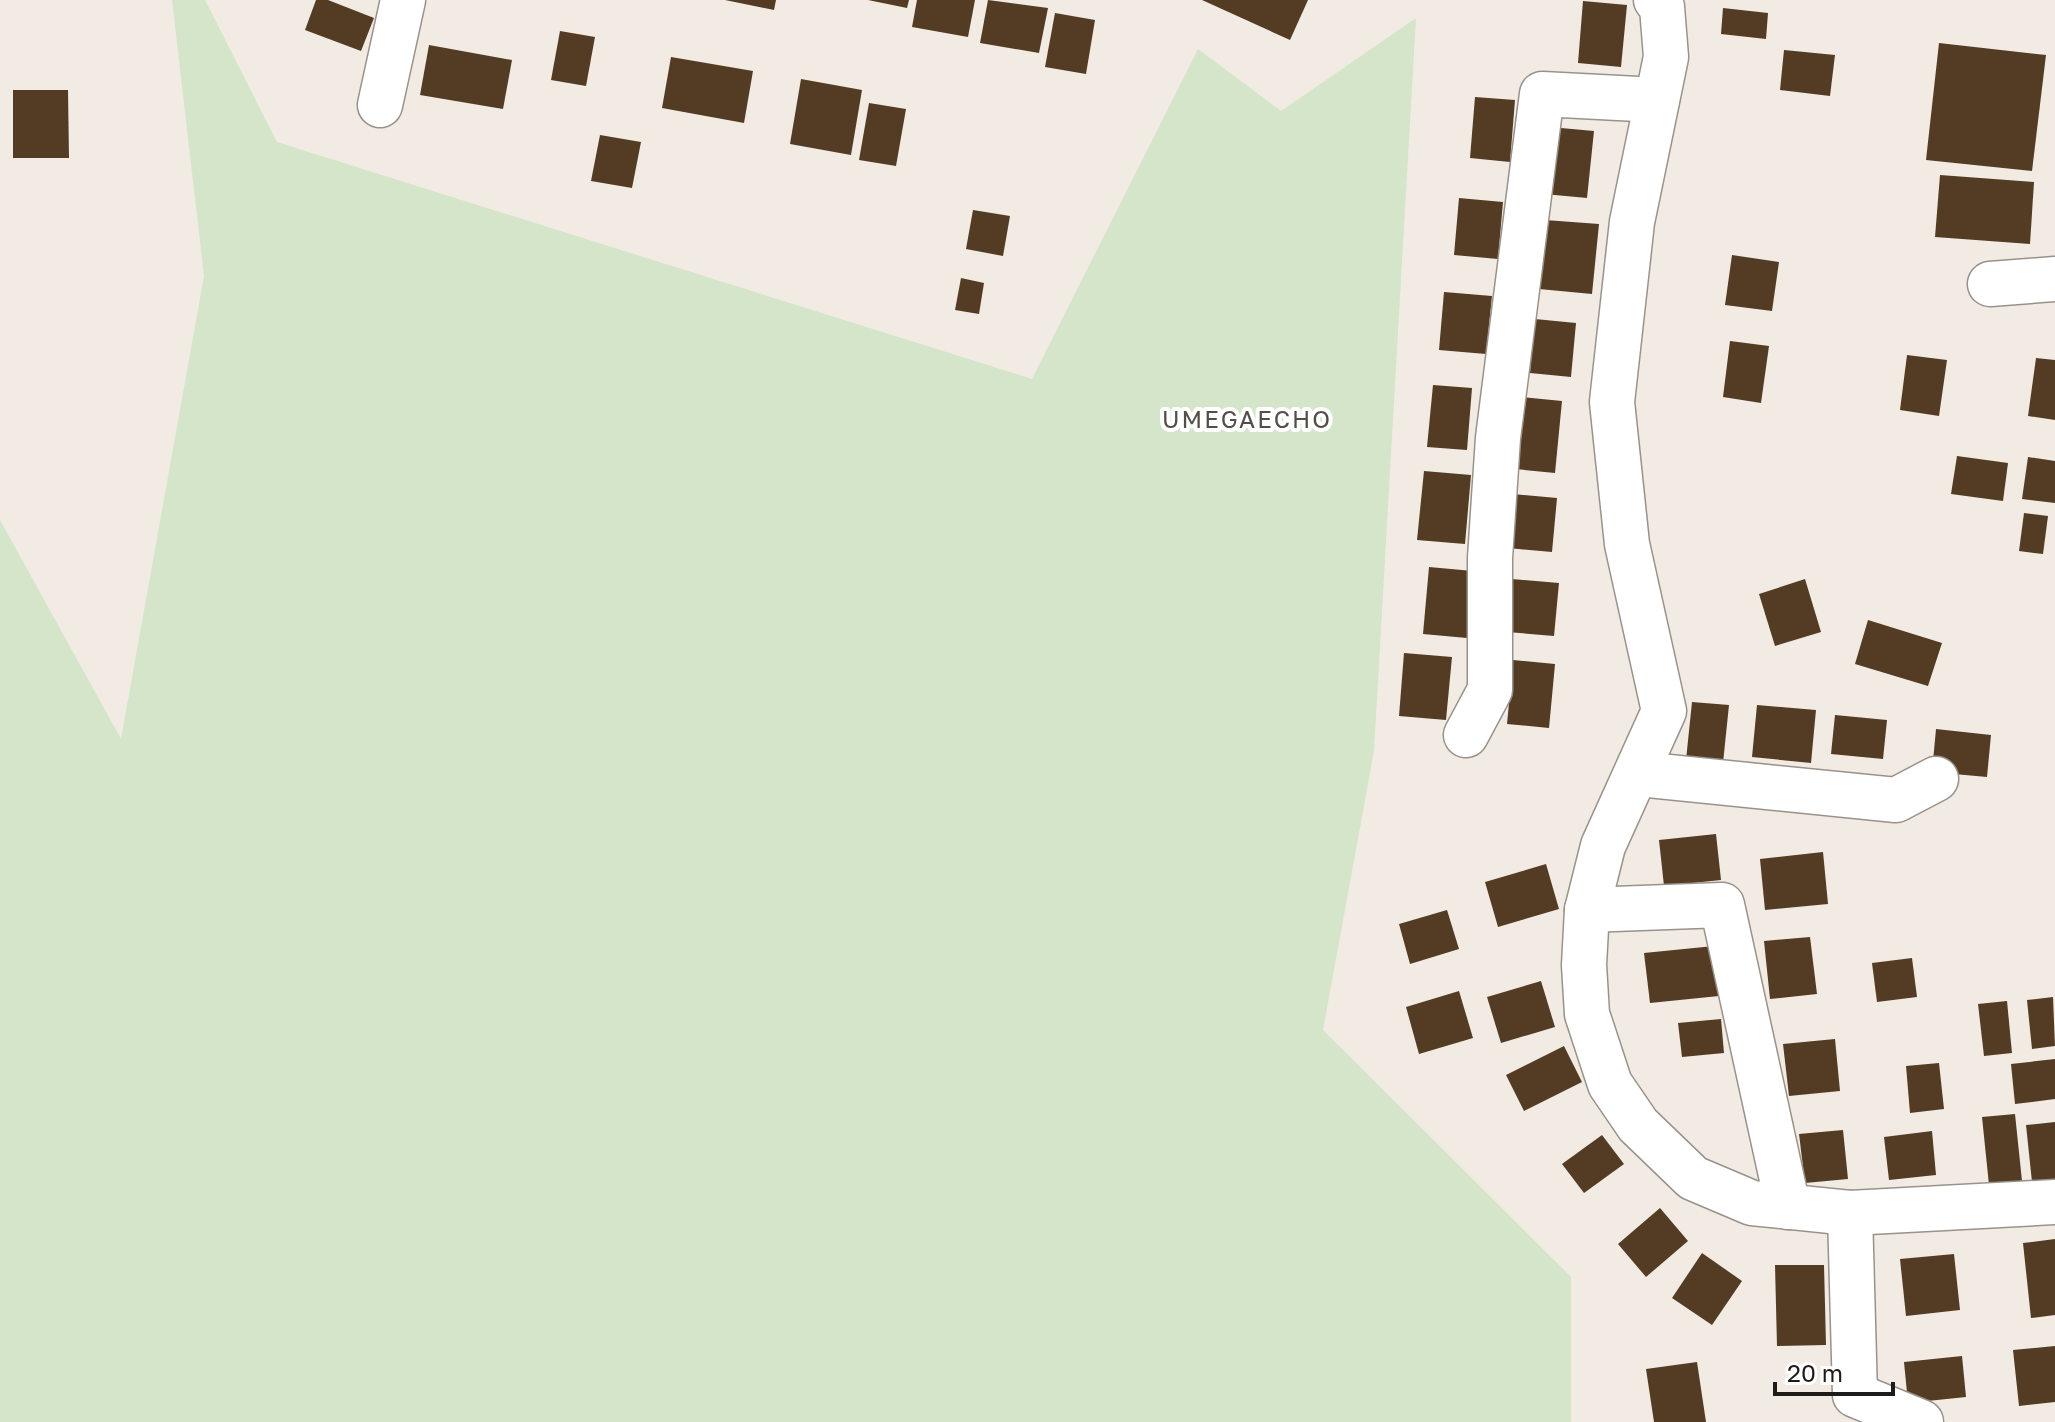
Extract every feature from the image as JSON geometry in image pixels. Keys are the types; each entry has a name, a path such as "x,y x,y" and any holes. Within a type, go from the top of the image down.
{"street":[{"path":"380,105 403,0"},
{"path":"1656,0 1662,7 1666,57 1632,222 1612,402 1627,544 1664,711 1639,774 1603,846 1587,910 1584,965 1587,1014 1610,1084 1638,1125 1693,1178 1752,1203 1850,1213 2055,1202"},
{"path":"1466,735 1490,690 1490,558 1498,438 1542,94 1657,100"},
{"path":"1990,284 2055,279"},
{"path":"1639,774 1896,800 1936,779"},
{"path":"1587,910 1722,905 1788,1207"},
{"path":"1850,1213 1855,1395 1921,1422"}],"green space":[{"path":"172,0 205,0 277,142 1032,379 1198,49 1281,111 1416,18 1374,751 1323,1030 1571,1277 1571,1422 0,1422 0,520 121,739 204,276"}],"building":[{"path":"316,0 328,0 374,18 361,51 305,30"},
{"path":"725,0 776,0 774,10"},
{"path":"868,0 909,0 907,8"},
{"path":"917,0 975,0 968,37 912,27"},
{"path":"988,0 1048,8 1039,53 980,43"},
{"path":"1202,0 1308,0 1290,40"},
{"path":"1583,1 1627,5 1621,67 1578,63"},
{"path":"1723,8 1768,13 1766,39 1721,34"},
{"path":"1055,13 1095,20 1086,74 1045,67"},
{"path":"560,31 595,37 586,86 551,80"},
{"path":"1939,43 2046,55 2032,171 1926,160"},
{"path":"429,45 512,60 503,109 420,95"},
{"path":"1784,50 1835,55 1830,96 1780,90"},
{"path":"671,57 753,71 744,123 662,108"},
{"path":"801,79 862,90 851,155 790,144"},
{"path":"13,90 68,90 69,158 13,158"},
{"path":"1475,97 1515,100 1510,162 1470,158"},
{"path":"869,103 906,109 896,166 859,160"},
{"path":"1550,127 1594,131 1587,198 1544,194"},
{"path":"600,135 641,142 632,188 591,181"},
{"path":"1940,175 2034,182 2030,244 1935,237"},
{"path":"1459,198 1503,202 1498,259 1454,255"},
{"path":"973,210 1010,216 1003,256 966,249"},
{"path":"1545,220 1599,224 1592,294 1539,289"},
{"path":"1732,255 1779,262 1772,311 1725,305"},
{"path":"961,278 984,283 979,314 955,310"},
{"path":"1444,292 1492,296 1486,354 1439,350"},
{"path":"1535,319 1576,323 1571,377 1530,373"},
{"path":"1730,341 1769,346 1761,403 1723,397"},
{"path":"1907,355 1947,360 1939,416 1900,410"},
{"path":"2036,358 2055,360 2055,420 2028,416"},
{"path":"1433,385 1472,388 1467,450 1427,447"},
{"path":"1522,397 1562,401 1555,473 1515,469"},
{"path":"1957,456 2008,463 2003,501 1951,494"},
{"path":"2028,457 2055,461 2055,503 2022,499"},
{"path":"1424,471 1471,475 1465,544 1417,540"},
{"path":"1513,494 1557,498 1552,552 1508,548"},
{"path":"2024,513 2048,516 2043,554 2019,551"},
{"path":"1429,567 1473,571 1467,638 1423,634"},
{"path":"1512,579 1559,583 1554,636 1507,632"},
{"path":"1805,579 1821,632 1775,646 1759,594"},
{"path":"1868,620 1942,643 1928,686 1855,664"},
{"path":"1404,653 1452,657 1446,720 1399,716"},
{"path":"1513,660 1555,664 1549,728 1507,724"},
{"path":"1692,702 1729,705 1723,763 1686,760"},
{"path":"1757,705 1816,710 1811,763 1752,757"},
{"path":"1835,715 1887,720 1883,759 1831,754"},
{"path":"1936,729 1991,735 1987,777 1932,772"},
{"path":"1716,834 1721,880 1664,886 1659,840"},
{"path":"1823,852 1828,904 1765,910 1760,859"},
{"path":"1546,864 1559,909 1498,927 1485,882"},
{"path":"1447,910 1459,949 1410,964 1399,924"},
{"path":"1810,937 1817,994 1770,999 1764,941"},
{"path":"1714,946 1719,996 1650,1003 1644,953"},
{"path":"1912,958 1917,997 1877,1002 1872,963"},
{"path":"1541,981 1555,1027 1501,1043 1487,997"},
{"path":"1459,991 1473,1038 1419,1054 1406,1007"},
{"path":"2053,997 2055,1046 2032,1049 2027,1000"},
{"path":"2007,1001 2012,1053 1984,1056 1978,1004"},
{"path":"1721,1019 1724,1053 1682,1057 1678,1023"},
{"path":"1835,1039 1840,1091 1789,1096 1783,1044"},
{"path":"1564,1046 1582,1082 1524,1111 1506,1075"},
{"path":"2055,1059 2055,1099 2015,1104 2011,1064"},
{"path":"1939,1063 1944,1109 1910,1113 1906,1066"},
{"path":"2015,1114 2022,1181 1989,1185 1982,1117"},
{"path":"2055,1122 2055,1180 2032,1182 2026,1125"},
{"path":"1843,1130 1848,1179 1805,1183 1799,1134"},
{"path":"1932,1131 1936,1175 1889,1180 1884,1137"},
{"path":"1602,1135 1624,1164 1584,1193 1562,1164"},
{"path":"1660,1208 1688,1241 1646,1277 1618,1244"},
{"path":"2055,1239 2055,1315 2031,1318 2023,1243"},
{"path":"1702,1253 1742,1281 1712,1325 1672,1298"},
{"path":"1954,1254 1960,1310 1906,1316 1900,1259"},
{"path":"1775,1265 1824,1265 1826,1345 1777,1346"},
{"path":"2055,1346 2055,1402 2019,1406 2013,1350"},
{"path":"1962,1356 1966,1397 1908,1403 1904,1362"},
{"path":"1697,1362 1706,1422 1654,1422 1646,1369"}],"district":[{"name":"UMEGAECHO","path":"1247,418"}]}
